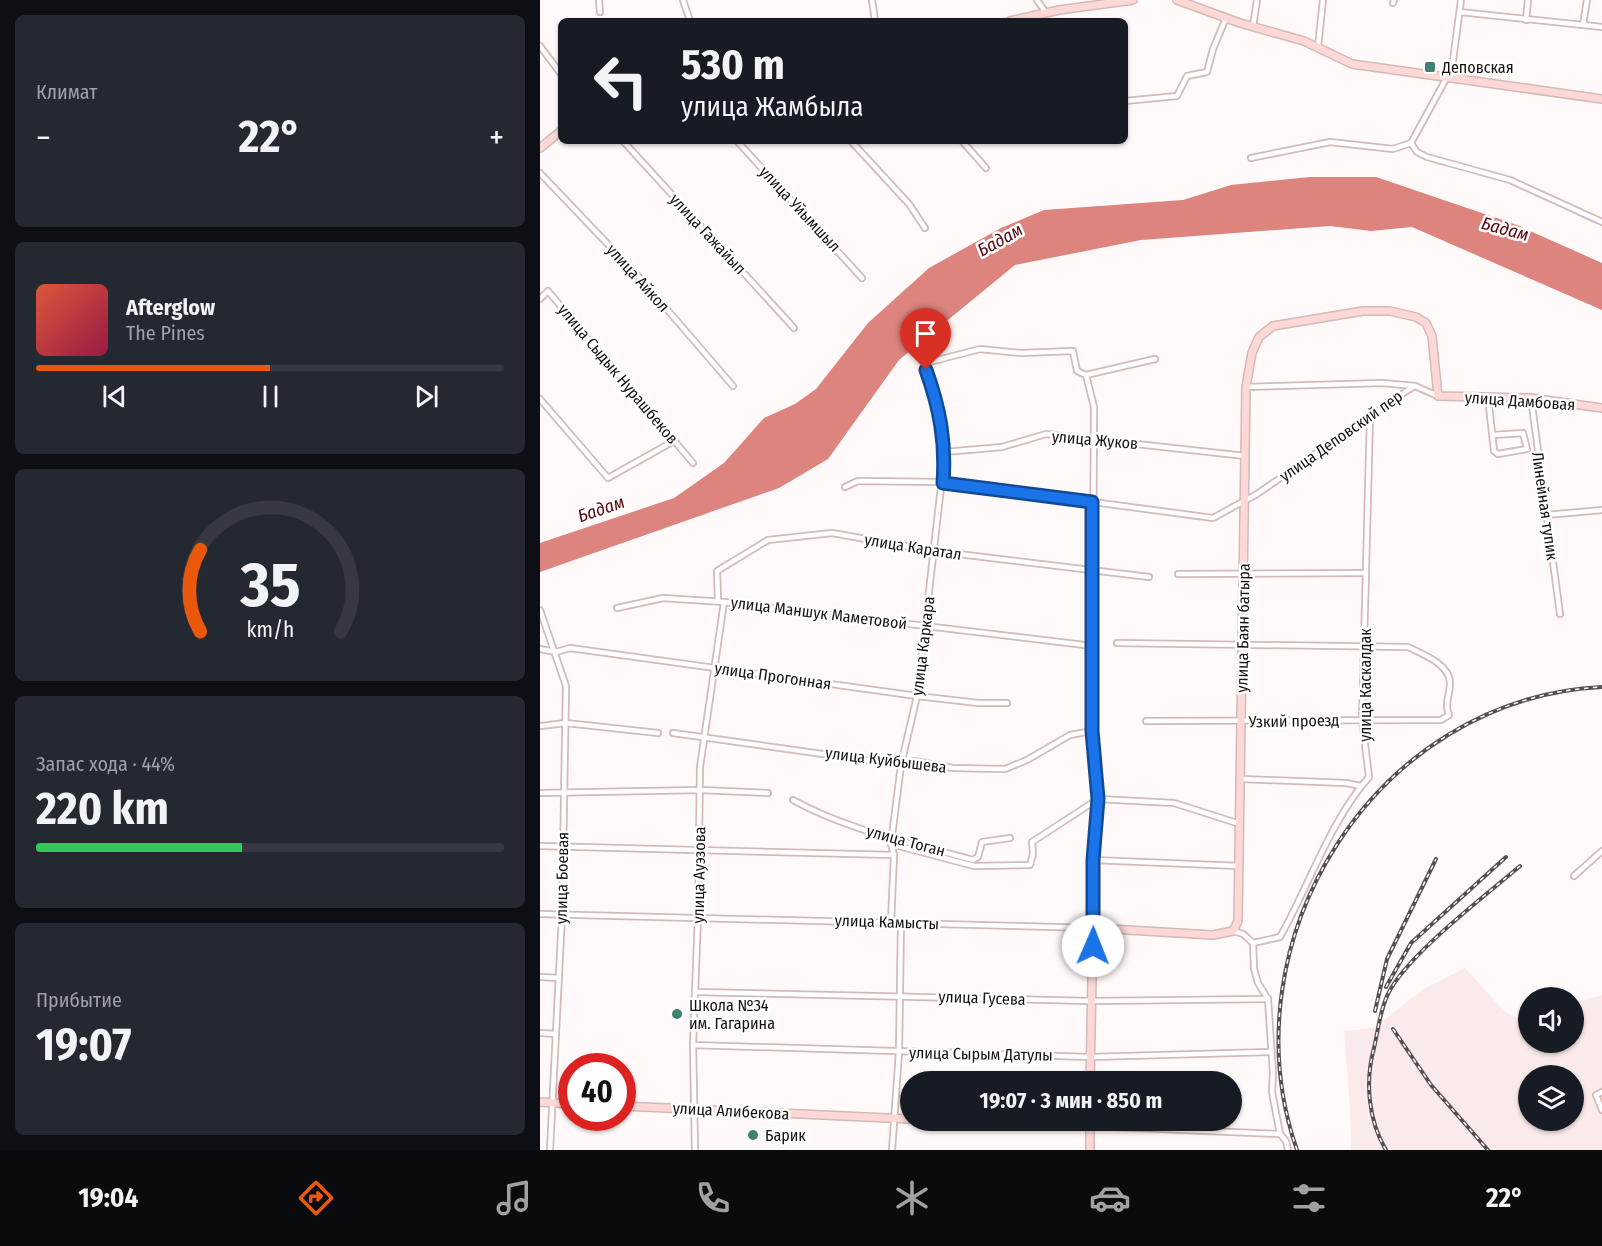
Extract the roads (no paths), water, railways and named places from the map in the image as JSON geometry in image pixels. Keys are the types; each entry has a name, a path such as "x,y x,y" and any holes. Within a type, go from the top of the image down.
{"street":[{"path":"599,0 600,12"},
{"path":"683,0 689,18"},
{"path":"872,0 875,18"},
{"path":"1038,0 1046,13"},
{"path":"1024,18 1133,0"},
{"path":"1177,0 1253,27 1284,34 1318,47 1352,64 1602,99"},
{"path":"1253,27 1257,0"},
{"path":"1318,47 1323,0"},
{"path":"1251,158 1330,142 1393,149 1411,143 1452,68 1461,0"},
{"path":"1526,20 1528,0"},
{"path":"1583,25 1587,0"},
{"path":"1460,12 1602,27"},
{"path":"1128,101 1177,96 1187,76 1208,72 1213,49 1226,18"},
{"path":"540,46 558,70"},
{"path":"540,148 558,133"},
{"path":"1411,143 1417,152 1427,157 1510,180 1602,222"},
{"name":"улица Гажайып","path":"626,144 794,328"},
{"name":"улица Уйымшыл","path":"740,144 811,219 862,278"},
{"path":"854,144 909,204 925,228"},
{"path":"965,144 986,168"},
{"name":"улица Айкол","path":"540,173 640,278 733,386"},
{"name":"улица Сыдык Нурашбеков","path":"541,296 548,291 693,463"},
{"name":"улица Баян батыра","path":"1233,931 1238,921 1244,646 1246,387 1252,353 1259,337 1273,326 1363,311 1390,311 1416,317 1426,323 1432,336 1438,396"},
{"name":"улица Каркара","path":"891,922 894,855 891,844 901,765 917,696 945,452 940,410 926,370 930,362 980,350 1018,353 1073,351 1077,371 1086,375"},
{"path":"1090,1071 1094,928 1093,860 1098,799 1092,731 1092,502 1095,407 1086,375 1155,359"},
{"path":"1246,387 1383,383 1415,386"},
{"name":"улица Деповский пер","path":"846,487 858,481 943,483 1213,518 1245,500 1415,386 1438,396"},
{"name":"улица Дамбовая","path":"1438,396 1531,398 1602,408"},
{"path":"1488,397 1494,451 1498,454 1527,449 1523,433 1493,435"},
{"name":"Линейная тупик","path":"1531,398 1560,614"},
{"path":"540,399 608,478 674,441"},
{"name":"улица Каскалдак","path":"1252,943 1280,937 1322,852 1360,786 1369,777 1362,720 1370,417"},
{"name":"улица Жуков","path":"945,452 1002,447 1046,434 1245,456"},
{"path":"1546,515 1602,510"},
{"name":"улица Каратал","path":"721,602 717,571 768,540 832,533 934,551 1149,577"},
{"path":"1178,574 1365,573"},
{"name":"улица Маншук Маметовой","path":"617,608 663,598 721,602 1093,645"},
{"name":"улица Ауэзова","path":"694,1150 693,1045 700,790 704,735 716,668 721,602"},
{"name":"улица Боевая","path":"540,610 566,686 562,915 550,1150"},
{"path":"1117,643 1364,647"},
{"name":"Узкий проезд","path":"1146,721 1441,720 1449,715 1445,704 1450,683 1449,675 1434,660 1408,647 1364,647"},
{"name":"улица Прогонная","path":"540,650 556,652 570,648 917,696 978,703 1007,703"},
{"path":"540,726 566,723 658,732"},
{"name":"улица Куйбышева","path":"673,733 704,735 901,765 914,761 953,768 1005,769 1070,735 1092,731"},
{"path":"1240,779 1346,783 1360,786"},
{"path":"540,793 700,790 768,793"},
{"path":"891,844 975,866 1030,865 1034,854 1032,842 1098,799 1174,803 1240,824"},
{"name":"улица Тоган","path":"794,800 819,814 973,860 978,857 981,842 1010,838"},
{"path":"540,846 699,848 894,855"},
{"path":"1574,876 1602,851"},
{"path":"1093,860 1239,866"},
{"name":"улица Камысты","path":"540,914 698,916 1094,928 1214,935 1233,931"},
{"path":"892,1150 899,1052 901,922"},
{"path":"1233,931 1243,933 1252,943 1254,969 1258,983 1268,999 1272,1092 1280,1134 1286,1141 1288,1150"},
{"path":"540,977 559,978"},
{"name":"улица Гусева","path":"695,992 1091,1001 1268,999"},
{"path":"540,1033 556,1034"},
{"name":"улица Сырым Датулы","path":"693,1045 1090,1057 1270,1052"},
{"path":"1602,1092 1596,1095 1602,1110"},
{"path":"540,1102 558,1104"},
{"name":"улица Алибекова","path":"636,1107 900,1118"},
{"path":"1090,1131 1090,1150"},
{"path":"1228,1131 1280,1134"}],"water":[{"name":"Бадам","path":"1310,177 1376,177 1517,225 1602,263 1602,310 1412,227 1371,231 1330,226 1141,240 1015,265 899,360 828,459 779,488 540,572 540,543 674,498 724,463 764,418 795,404 816,389 868,323 929,268 1001,228 1044,210 1183,200 1231,185"}],"railway":[{"path":"1297,1150 1280,1070 1282,991 1302,914 1337,844 1387,783 1449,734 1521,701 1602,687"},
{"path":"1386,987 1411,943 1506,857"},
{"path":"1375,1011 1387,959 1436,859"},
{"path":"1386,1150 1375,1126 1369,1087 1371,1061 1385,1000 1397,979 1428,945 1520,866"},
{"path":"1393,1029 1431,1085 1488,1150"}],"place":[{"name":"Деповская","path":"1430,67"},
{"name":"Школа №34 им. Гагарина","path":"677,1014"},
{"name":"Барик","path":"753,1135"}]}
